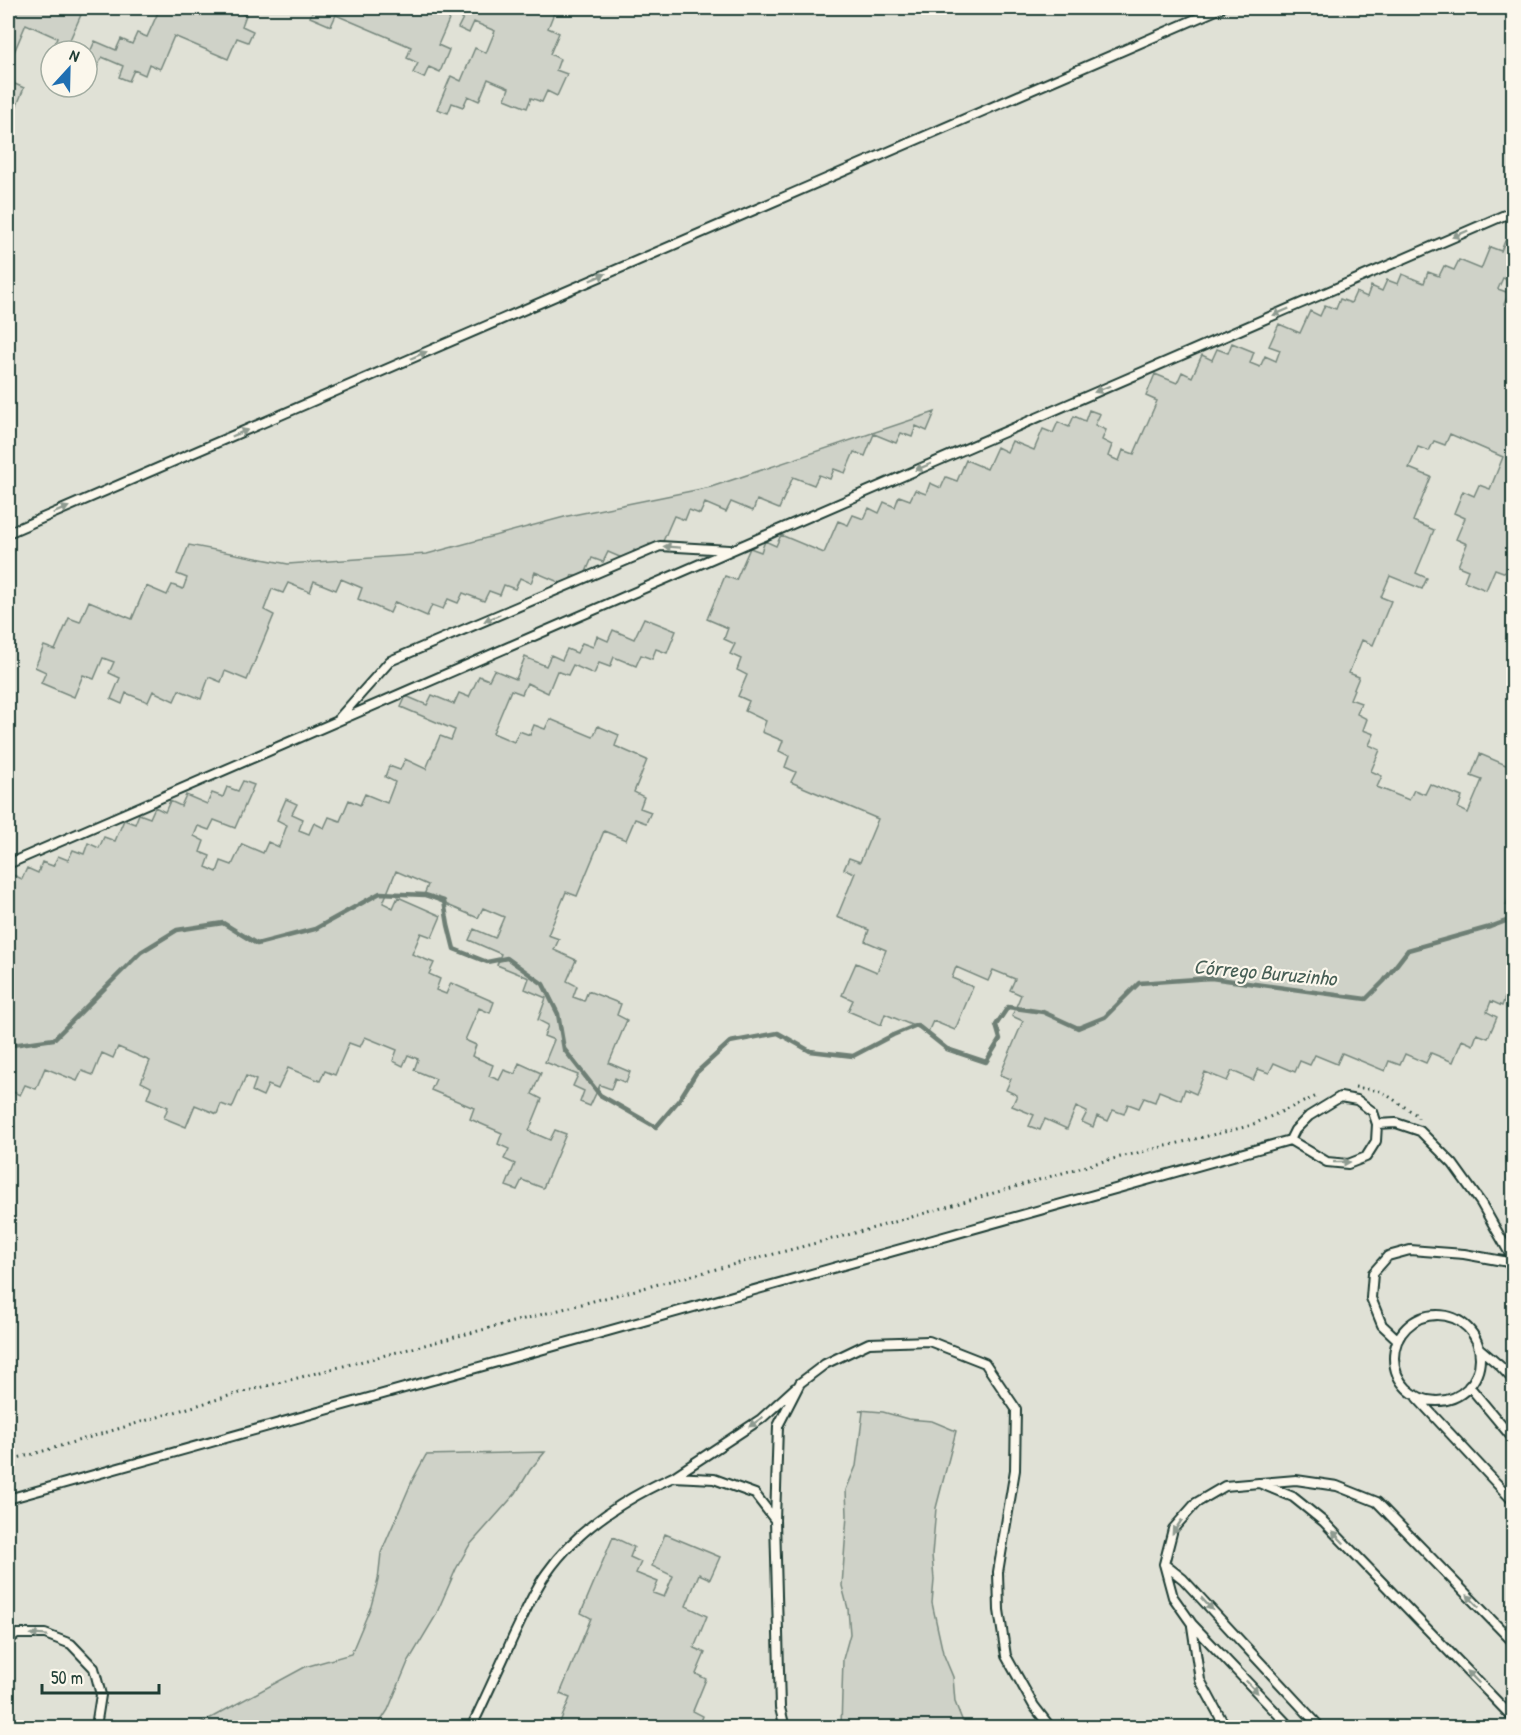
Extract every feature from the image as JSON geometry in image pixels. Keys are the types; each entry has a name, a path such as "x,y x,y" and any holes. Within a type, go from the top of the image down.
{"lane":[{"path":"8,534 1221,8"},
{"path":"8,864 1514,211"},
{"path":"337,721 390,662 660,546 731,550"},
{"path":"8,1499 1290,1140 1327,1162 1348,1164 1366,1156 1376,1141 1377,1124 1373,1112 1357,1100 1340,1097 1309,1116 1295,1130 1290,1140"},
{"path":"1377,1124 1396,1123 1420,1131 1453,1164 1480,1203 1514,1262"},
{"path":"1398,1340 1382,1325 1371,1298 1373,1273 1388,1256 1410,1250 1464,1254 1514,1262"},
{"path":"1514,1381 1479,1348 1469,1329 1452,1318 1442,1315 1420,1318 1403,1331 1398,1340 1394,1361 1396,1371 1406,1388 1514,1502"},
{"path":"471,1728 546,1574 573,1542 612,1509 645,1489 673,1477 761,1419 800,1383 825,1364 869,1342 929,1341 985,1363 1016,1409 1015,1470 998,1572 999,1610 1006,1656 1034,1706 1051,1728"},
{"path":"1414,1394 1433,1401 1443,1401 1462,1394 1470,1386 1479,1368 1479,1348"},
{"path":"784,1728 780,1708 775,1520 778,1426 800,1383"},
{"path":"1470,1386 1514,1440"},
{"path":"673,1477 714,1479 755,1494 775,1520"},
{"path":"1292,1728 1192,1624 1173,1597 1164,1564 1173,1529 1196,1503 1225,1486 1296,1480 1337,1486 1377,1502 1514,1643"},
{"path":"1259,1483 1293,1497 1324,1522 1514,1719"},
{"path":"1164,1564 1183,1579 1321,1728"},
{"path":"1192,1624 1200,1680 1228,1728"},
{"path":"8,1640 17,1635 45,1634 71,1644 94,1668 101,1695 97,1720 93,1728"}],"path":[{"path":"1351,1087 1359,1086 1381,1091 1418,1116 1420,1131"},
{"path":"8,1460 232,1395 874,1228 1100,1162 1249,1126 1322,1094"}],"shaded area":[{"path":"8,8 1513,8 1513,1727 8,1727"},
{"path":"8,8 84,8 70,39 57,39 26,24 12,57 8,55"},
{"path":"160,8 227,8 246,15 242,26 253,31 248,42 237,38 228,59 174,36 160,69 149,64 145,75 134,70 129,81 119,77 123,66 102,57 99,63 99,43 116,50 121,39 132,44 137,33 147,37"},
{"path":"314,8 499,8 515,14 518,8 556,8 548,28 559,33 550,54 560,59 556,70 567,74 557,96 547,91 542,102 531,98 527,108 505,99 509,88 488,79 479,101 468,96 463,107 452,103 448,113 437,109 451,76 461,81 475,48 486,53 495,31 474,22 469,33 458,28 463,18 452,13 438,45 449,50 440,72 429,67 424,78 413,73 418,63 407,58 411,47 336,15 331,26 310,17"},
{"path":"8,81 24,88 8,128"},
{"path":"1505,241 1513,244 1513,282 1503,278 1498,289 1509,293 1504,304 1513,308 1513,563 1510,562 1506,573 1495,569 1486,590 1464,581 1468,570 1458,566 1467,544 1456,539 1465,518 1454,513 1463,491 1474,496 1479,485 1490,489 1503,457 1450,434 1445,445 1434,441 1429,451 1418,447 1409,468 1431,477 1413,521 1434,530 1416,573 1427,578 1422,589 1390,576 1381,597 1391,601 1373,645 1362,640 1349,673 1359,677 1350,699 1361,703 1357,714 1367,719 1363,730 1374,734 1369,745 1380,750 1371,771 1382,776 1377,787 1409,800 1414,790 1425,794 1430,784 1462,797 1458,808 1468,813 1482,780 1471,776 1480,754 1513,768 1513,887 1506,905 1513,908 1512,920 1514,921 1513,998 1506,995 1502,1006 1491,1001 1487,1012 1497,1017 1488,1038 1477,1034 1473,1045 1462,1040 1453,1062 1431,1053 1426,1063 1405,1054 1400,1065 1389,1061 1385,1071 1342,1053 1337,1064 1315,1055 1310,1065 1300,1061 1295,1072 1274,1063 1269,1073 1258,1069 1253,1080 1232,1071 1227,1081 1205,1072 1196,1094 1185,1089 1181,1100 1159,1091 1155,1102 1144,1098 1139,1108 1128,1104 1124,1114 1113,1110 1108,1121 1097,1116 1093,1127 1082,1122 1087,1112 1076,1107 1067,1129 1045,1119 1040,1130 1029,1126 1034,1115 1012,1106 1017,1095 1006,1090 1011,1079 1000,1075 1023,1021 1012,1016 1021,995 1010,990 1015,979 993,970 988,981 956,967 952,978 973,987 955,1030 933,1021 928,1032 885,1014 881,1025 848,1011 853,1000 842,995 856,963 877,972 886,950 865,941 869,930 837,917 855,873 844,869 849,858 860,862 878,819 791,782 796,772 785,767 789,756 779,751 783,741 762,732 766,721 745,711 749,701 738,696 747,675 737,670 741,659 730,654 735,644 724,639 728,628 707,619 725,576 736,580 750,548 761,552 765,541 776,546 781,535 824,553 838,521 848,525 853,515 864,519 869,508 879,513 884,502 895,507 899,496 910,500 915,490 926,494 930,483 941,488 946,477 957,481 966,460 987,469 997,447 1007,452 1012,441 1034,450 1043,429 1053,433 1058,422 1069,427 1074,416 1085,421 1089,410 1100,414 1095,425 1106,430 1102,440 1112,445 1108,456 1119,461 1123,450 1134,454 1157,401 1146,396 1155,374 1177,383 1182,372 1192,377 1202,355 1212,360 1217,349 1228,353 1232,343 1254,352 1250,363 1260,367 1265,356 1276,361 1280,350 1269,346 1279,324 1300,333 1310,311 1320,316 1325,305 1336,309 1340,299 1351,303 1356,292 1367,297 1371,286 1382,291 1387,280 1398,284 1402,274 1424,283 1428,272 1439,276 1444,266 1454,270 1459,260 1481,269 1490,247 1501,251"},
{"path":"935,412 927,431 916,426 912,437 901,433 896,443 874,434 865,456 854,452 845,473 834,469 830,479 819,475 814,485 793,477 779,509 757,500 753,511 731,502 726,512 705,503 700,514 689,510 685,520 674,516 660,548 649,544 645,554 634,550 629,561 608,552 603,562 592,558 583,579 572,575 568,586 535,572 531,583 520,578 515,589 504,585 500,595 489,591 484,601 463,593 458,603 448,599 443,609 432,605 427,616 395,602 390,613 358,599 362,588 341,579 336,590 314,581 310,592 288,583 283,593 272,589 264,610 274,615 247,680 225,671 221,682 209,677 201,699 179,690 174,701 153,691 148,702 126,693 122,704 111,699 120,678 109,673 114,662 103,658 94,679 83,675 74,697 41,683 46,672 35,667 44,646 55,650 69,618 80,622 89,601 132,619 146,586 167,595 172,585 183,589 187,578 177,574 189,545 288,564 427,554 568,516 711,487"},
{"path":"644,618 676,631 667,653 656,649 652,659 641,655 636,666 614,657 610,667 599,663 594,674 573,665 568,675 557,671 548,693 527,683 522,694 511,690 493,733 514,742 519,731 530,735 534,725 545,729 550,719 593,737 598,726 619,735 615,746 647,760 634,792 644,797 640,808 651,812 646,823 635,819 626,840 604,831 577,896 566,892 548,935 559,939 554,950 576,960 567,981 577,986 573,997 584,1001 588,991 621,1004 617,1015 627,1020 609,1063 630,1072 626,1083 615,1078 611,1089 600,1085 590,1106 580,1102 584,1091 573,1086 578,1075 545,1062 554,1040 544,1036 548,1025 538,1020 546,998 525,989 529,978 497,965 501,954 469,940 474,929 495,938 504,917 483,908 478,918 424,895 428,885 396,871 383,903 393,908 398,897 441,916 432,937 421,933 412,954 434,963 429,974 440,979 436,990 446,994 451,983 494,1002 490,1013 479,1008 465,1040 476,1045 472,1056 493,1065 489,1076 499,1080 504,1070 515,1074 519,1063 541,1073 532,1094 542,1099 529,1131 550,1140 555,1130 566,1134 543,1188 522,1180 517,1190 506,1186 515,1164 504,1159 509,1149 498,1144 502,1133 470,1119 474,1108 431,1090 436,1079 414,1070 418,1059 408,1055 403,1066 393,1061 397,1050 365,1037 360,1047 349,1043 335,1075 325,1071 320,1081 288,1068 278,1089 268,1085 263,1096 252,1091 256,1080 246,1076 232,1108 221,1104 217,1114 195,1105 186,1127 164,1118 168,1107 147,1098 151,1087 141,1082 150,1061 118,1047 113,1058 102,1053 93,1075 82,1071 77,1081 45,1068 36,1089 25,1085 20,1095 8,1090 8,884 11,874 22,879 27,868 38,873 42,862 53,866 58,856 68,860 73,850 84,854 88,843 99,848 104,837 115,841 124,820 135,824 139,814 150,818 155,807 165,812 170,801 181,806 186,795 207,804 212,793 223,797 227,787 238,791 243,781 254,785 235,828 214,820 209,830 198,826 194,836 204,841 200,852 210,856 206,867 217,872 221,861 232,865 242,844 263,853 268,842 279,847 287,825 277,820 286,799 297,804 292,814 303,819 299,830 309,834 314,823 324,828 329,817 340,821 349,800 360,805 365,794 387,803 395,782 385,777 389,766 400,770 405,759 426,769 440,736 451,740 455,730 401,707 406,696 427,705 432,695 454,704 459,693 469,697 479,676 489,680 494,670 516,679 525,657 546,666 551,655 562,660 567,649 577,653 582,643 593,647 597,636 608,641 613,630 634,639"},
{"path":"859,1410 932,1421 956,1431 936,1508 932,1555 934,1580 932,1603 943,1653 953,1677 955,1702 965,1727 841,1727 843,1659 850,1634 848,1609 842,1586 847,1515 846,1490 856,1466 863,1412"},
{"path":"545,1452 530,1470 516,1493 469,1546 435,1617 408,1662 388,1710 377,1727 194,1727 305,1667 351,1654 371,1606 378,1580 381,1553 412,1481 426,1455"},
{"path":"665,1534 720,1557 710,1579 699,1574 686,1606 707,1616 694,1648 705,1653 696,1674 706,1679 693,1711 703,1716 699,1727 558,1727 570,1698 560,1694 591,1618 581,1613 613,1537 634,1547 630,1557 641,1562 636,1573 658,1582 653,1593 664,1597 673,1576 652,1566"}],"waterway":[{"name":"Córrego Buruzinho","path":"8,1041 12,1045 54,1039 141,952 177,930 223,923 257,944 315,929 380,893 425,895 444,901 454,949 487,962 507,958 543,984 558,1014 564,1049 600,1095 656,1127 679,1100 696,1073 730,1042 778,1033 810,1051 853,1056 917,1025 947,1049 986,1062 1000,1039 996,1025 1008,1007 1043,1012 1078,1028 1105,1017 1139,983 1211,978 1366,999 1384,981 1408,950 1514,918"}]}
